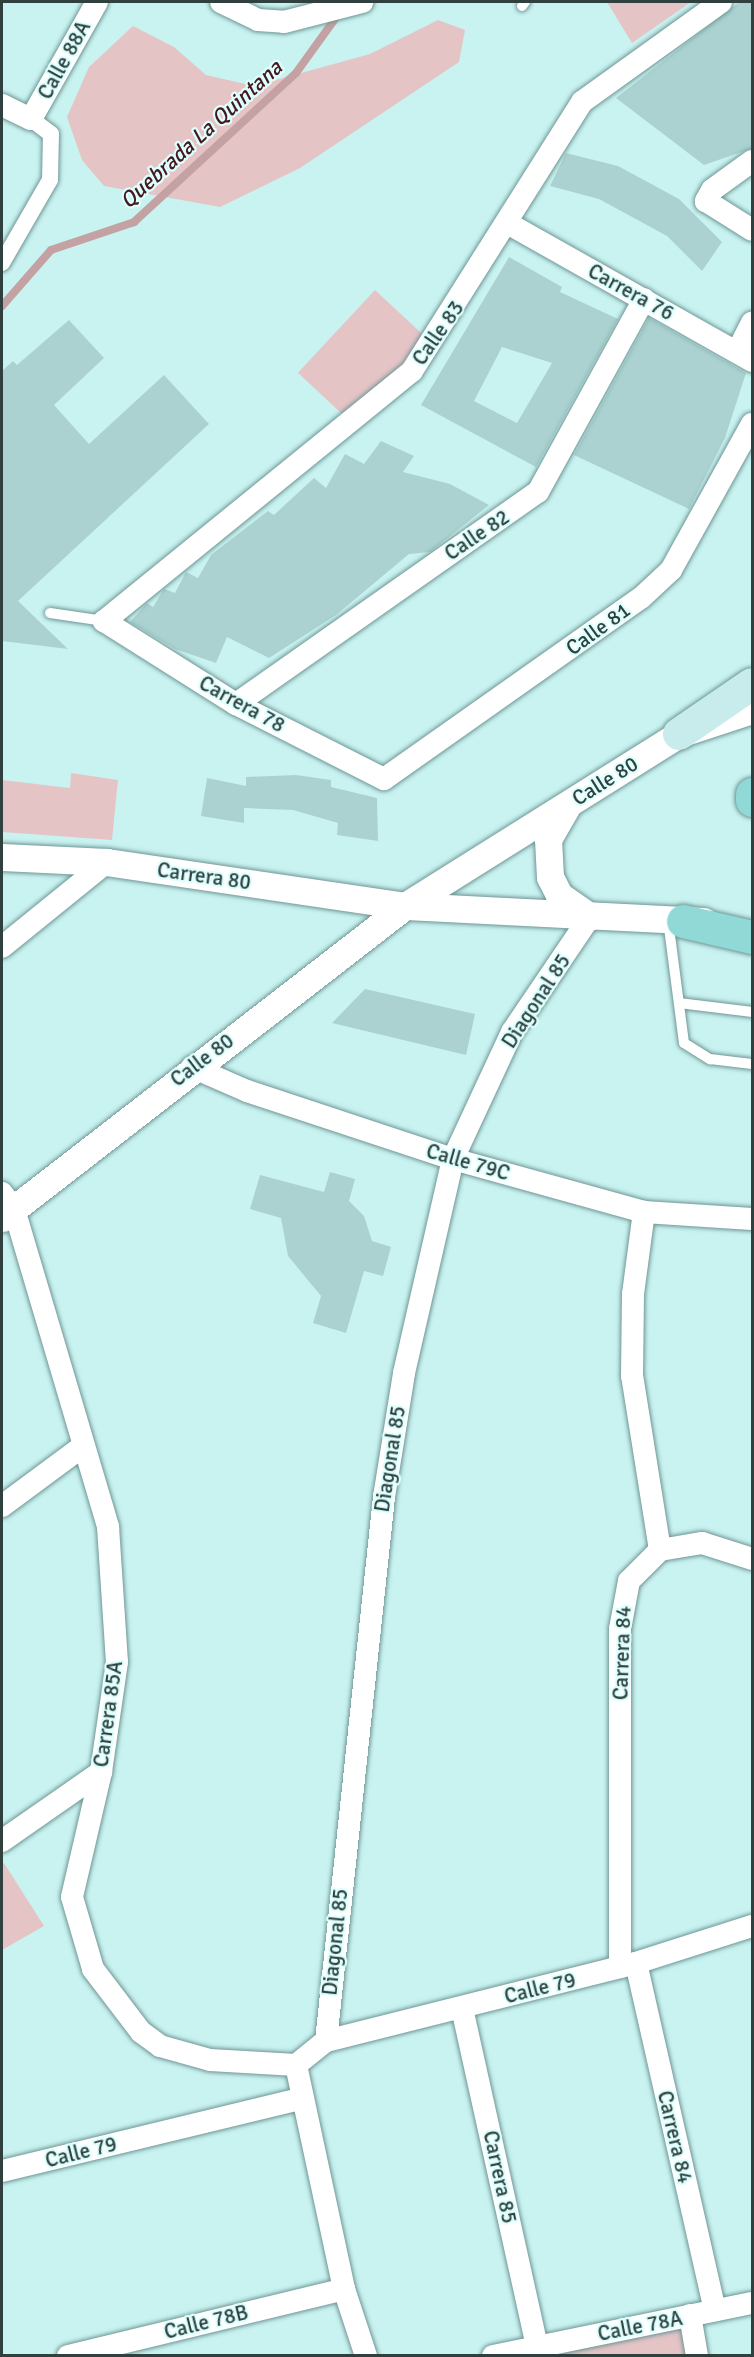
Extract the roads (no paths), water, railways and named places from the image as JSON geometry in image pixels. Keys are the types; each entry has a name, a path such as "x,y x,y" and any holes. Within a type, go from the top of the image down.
{"main road":[{"path":"679,735 753,684"},
{"path":"753,794 753,801"},
{"path":"675,920 753,937"}],"street":[{"name":"Calle 88A","path":"31,119 97,2"},
{"path":"221,2 258,20 284,22 326,15 362,2"},
{"name":"Calle 83","path":"104,621 411,371 509,224 582,102 720,2"},
{"path":"2,105 31,119 51,134 50,180 2,263"},
{"path":"753,162 712,190 705,201 753,230"},
{"name":"Carrera 76","path":"509,224 745,356"},
{"name":"Calle 82","path":"236,704 538,492 644,299"},
{"path":"745,356 753,323"},
{"name":"Calle 81","path":"384,779 614,618 671,570 753,424"},
{"name":"Carrera 78","path":"104,621 236,704 384,779"},
{"name":"Calle 80","path":"6,1206 405,906 679,735 753,710"},
{"path":"575,800 556,821 546,858 559,895 590,917"},
{"name":"Carrera 80","path":"2,857 107,862 405,906"},
{"path":"2,947 107,862"},
{"path":"405,906 590,917 753,922"},
{"name":"Diagonal 85","path":"326,2041 384,1497 404,1373 453,1159 512,1032 590,917"},
{"name":"Calle 79C","path":"192,1067 248,1091 453,1159 644,1212 753,1219"},
{"name":"Carrera 85A","path":"6,1206 108,1527 116,1596 117,1662 100,1772 72,1898 85,1948 107,1992 141,2032 160,2046 237,2065 296,2065"},
{"path":"644,1212 633,1294 632,1376 660,1550 702,1543 753,1558"},
{"path":"2,1506 83,1446"},
{"name":"Carrera 84","path":"660,1550 629,1581 620,1629 628,1965 715,2310"},
{"path":"2,1841 100,1772"},
{"name":"Calle 79","path":"326,2041 628,1965 753,1926"},
{"name":"Carrera 85","path":"462,2007 537,2346"},
{"path":"326,2041 296,2065 300,2099 344,2289 366,2355"},
{"name":"Calle 79","path":"2,2171 300,2099"},
{"name":"Calle 78B","path":"68,2355 344,2289"},
{"name":"Calle 78A","path":"493,2355 753,2303"},
{"path":"690,2315 697,2355"}],"lane":[{"path":"50,613 104,621"},
{"path":"675,920 679,1003 684,1043 693,1053 753,1064"},
{"path":"679,1003 753,1012"}],"waterway":[{"name":"Quebrada La Quintana","path":"2,306 51,250 134,222 296,73 340,12"}]}
